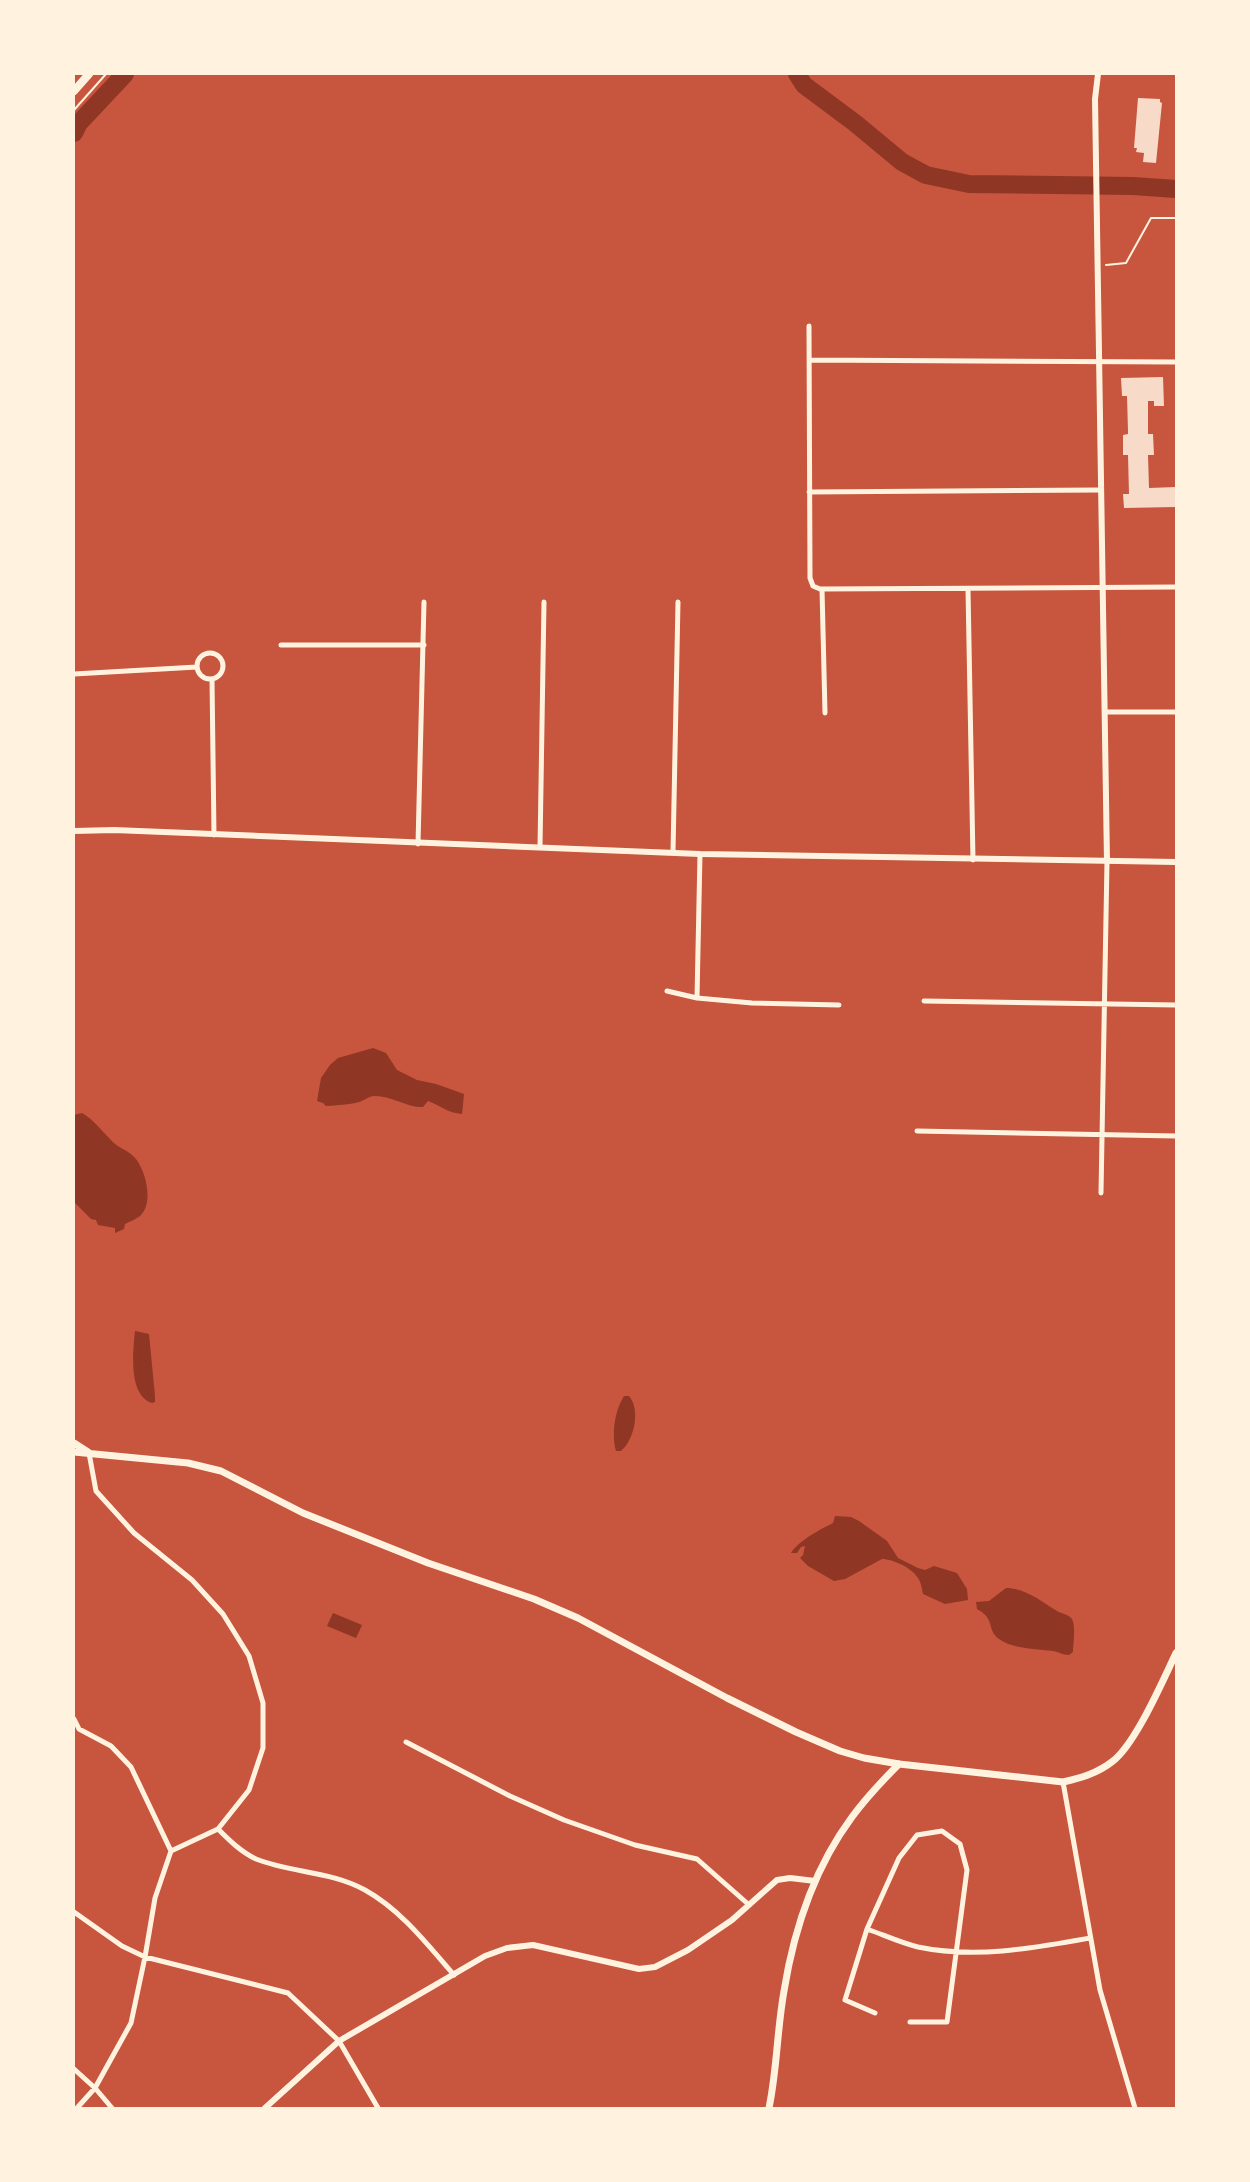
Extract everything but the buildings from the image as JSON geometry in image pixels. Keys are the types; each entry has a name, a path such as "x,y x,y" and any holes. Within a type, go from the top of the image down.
{"main road":[{"path":"74,90 89,74"},
{"path":"74,1443 89,1453"},
{"path":"74,1452 188,1463 221,1471 303,1513 428,1563 534,1598 587,1622 796,1732 864,1758 1063,1782 1083,1778 1100,1770 1127,1745 1177,1653"},
{"path":"769,2109 787,1972 815,1881 850,1819 898,1764"}],"street":[{"path":"1098,74 1095,99 1107,862 1101,1193"},
{"path":"809,326 810,581 813,586 822,589 1177,587"},
{"path":"809,360 1177,362"},
{"path":"809,492 1101,490"},
{"path":"822,589 825,713"},
{"path":"968,589 973,860"},
{"path":"418,844 424,602"},
{"path":"540,848 544,602"},
{"path":"673,852 678,603"},
{"path":"281,645 424,645"},
{"path":"212,653 223,662 223,670 212,679 202,676 197,667 200,659 212,653"},
{"path":"74,674 197,667"},
{"path":"212,679 215,835"},
{"path":"1106,712 1177,712"},
{"path":"74,831 114,830 700,854 1177,862"},
{"path":"696,998 700,854"},
{"path":"667,991 696,998 752,1003 839,1005"},
{"path":"924,1001 1177,1005"},
{"path":"916,1131 1177,1136"},
{"path":"89,1453 96,1491 134,1534 192,1580 223,1614 249,1656 264,1703 263,1748 249,1790 218,1829 171,1851"},
{"path":"74,1719 76,1730 111,1746 131,1767 171,1851 155,1898 131,2023 95,2088 77,2109"},
{"path":"406,1742 510,1796 564,1820 635,1845 697,1859 748,1904"},
{"path":"1063,1782 1103,2001 1135,2109"},
{"path":"218,1829 240,1850 256,1859 343,1880 365,1890 402,1916 454,1975"},
{"path":"875,2013 845,2000 867,1929 899,1858 918,1835 942,1831 960,1844 967,1870 947,2022 910,2021"},
{"path":"265,2109 339,2041 485,1956 507,1948 533,1945 639,1969 654,1967 688,1950 732,1920 765,1889 784,1878 815,1881"},
{"path":"74,1912 122,1946 145,1957 288,1993 339,2041 378,2109"},
{"path":"867,1929 917,1947 957,1951 1009,1950 1090,1938"},
{"path":"74,2069 95,2088 112,2109"}],"path":[{"path":"74,110 106,74"},
{"path":"1098,265 1126,262 1151,218 1177,218"}],"shaded area":[{"path":"373,1048 386,1053 397,1070 417,1080 464,1094 462,1114 448,1111 428,1101 423,1107 417,1107 380,1096 339,1105 326,1106 317,1101 321,1078 330,1065 338,1058"},
{"path":"82,1113 113,1142 133,1156 145,1179 148,1196 144,1210 140,1216 125,1224 124,1229 115,1233 115,1228 98,1225 96,1220 91,1219 74,1202 74,1115"},
{"path":"135,1331 149,1334 155,1396 155,1402 152,1403 144,1398 136,1382 133,1361"},
{"path":"624,1396 629,1396 633,1402 634,1425 626,1446 621,1451 616,1451 615,1422"},
{"path":"835,1516 851,1517 859,1521 887,1541 898,1558 918,1568 925,1570 934,1566 957,1573 967,1589 968,1600 945,1604 923,1594 915,1574 891,1561 882,1559 845,1579 834,1581 808,1566 800,1558 805,1546 797,1553 791,1553 804,1540 833,1523"},
{"path":"1006,1588 1026,1593 1070,1617 1074,1626 1073,1652 1067,1655 1025,1648 999,1639 987,1616 977,1609 976,1602 989,1601"},
{"path":"333,1613 362,1625 356,1638 327,1626"}],"waterway":[{"path":"74,133 79,123 125,74"},
{"path":"797,74 804,85 902,162 926,175 969,184 1176,189"}]}
